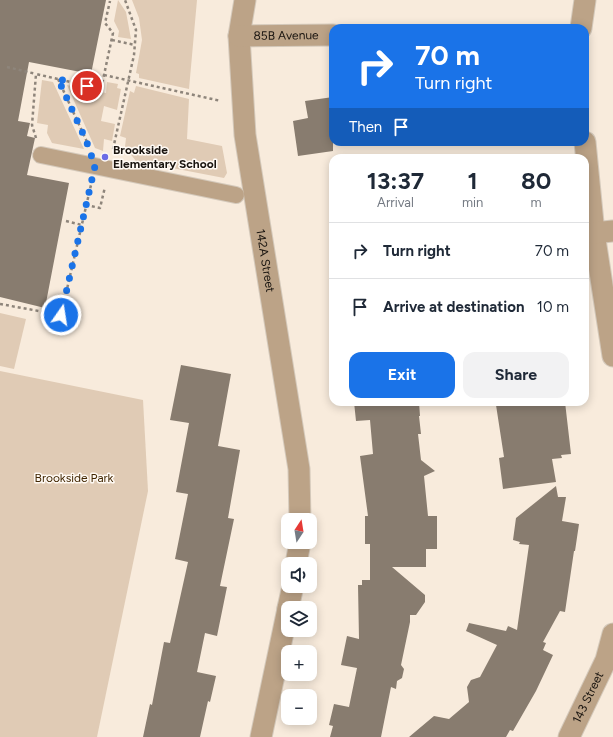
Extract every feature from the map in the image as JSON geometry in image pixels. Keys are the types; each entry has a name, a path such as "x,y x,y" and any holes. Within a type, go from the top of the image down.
{"street":[{"name":"142A Street","path":"245,0 239,36 245,135 300,468 300,513"},
{"path":"582,24 585,0"},
{"name":"85B Avenue","path":"239,36 329,35"},
{"path":"41,155 236,195"},
{"path":"589,161 604,232 613,356"},
{"name":"143 Street","path":"569,737 606,660 613,634"},
{"path":"261,737 282,637"}],"path":[{"path":"0,304 61,315 86,205 102,167 128,81 134,55 136,30 125,0"},
{"path":"7,67 101,89 113,33 105,22 110,1"},
{"path":"112,40 135,45"},
{"path":"36,74 32,125 41,155"},
{"path":"104,75 221,101"},
{"path":"58,79 86,140 102,167 100,208 86,205"},
{"path":"66,220 82,225"}],"green space":[{"path":"118,0 126,12 131,39 118,37 119,31 114,21"},
{"path":"132,0 197,0 189,89 139,78 139,74 136,73 142,40 139,18"},
{"path":"42,80 53,82 84,149 52,143 47,133 48,125 37,123"},
{"path":"107,82 118,84 117,88 121,89 117,110 104,106 101,121 115,124 112,141 104,139 103,151 95,148 67,85 106,93"},
{"path":"136,86 189,99 187,139 222,146 227,173 224,178 136,161 125,147 126,138 120,136 130,91 134,93"},
{"path":"0,313 26,319 14,369 0,366"},
{"name":"Brookside Park","path":"0,371 143,400 148,491 97,737 0,737"}],"building":[{"path":"0,0 106,0 91,74 29,62 18,121 30,123 27,136 35,138 27,175 69,183 45,308 0,297"},
{"path":"329,98 329,146 333,146 333,151 298,156 293,121 308,118 305,101"},
{"path":"181,365 231,374 218,446 240,450 228,518 234,519 220,586 227,587 217,636 205,633 197,672 216,676 210,702 208,701 200,737 143,737 150,704 152,705 164,642 170,643 188,562 175,559 188,494 176,492 189,423 170,420"},
{"path":"354,406 419,406 421,434 418,434 421,460 435,471 424,476 428,516 437,516 437,549 426,549 426,567 392,567 425,595 425,602 416,615 410,615 410,622 401,665 404,669 402,678 397,681 396,689 391,687 381,737 330,737 333,726 329,725 334,704 349,707 357,668 341,665 347,636 359,639 358,585 362,585 362,580 370,580 370,544 365,544 365,516 368,516 360,456 373,454 370,420 356,421"},
{"path":"496,406 565,406 571,454 561,455 562,458 552,459 556,482 503,489 499,458 504,457"},
{"path":"556,486 558,497 566,497 562,521 579,524 565,612 560,611 543,642 546,643 543,650 553,655 536,691 513,731 510,730 506,737 409,737 434,716 449,719 469,702 467,687 471,680 480,677 497,645 466,631 469,623 506,631 508,626 517,630 529,545 519,544 520,542 513,540 516,518"}],"place":[{"name":"Brookside Elementary School","path":"105,157"}],"route":[{"path":"61,315 95,166 86,140 58,79 87,86"}]}
